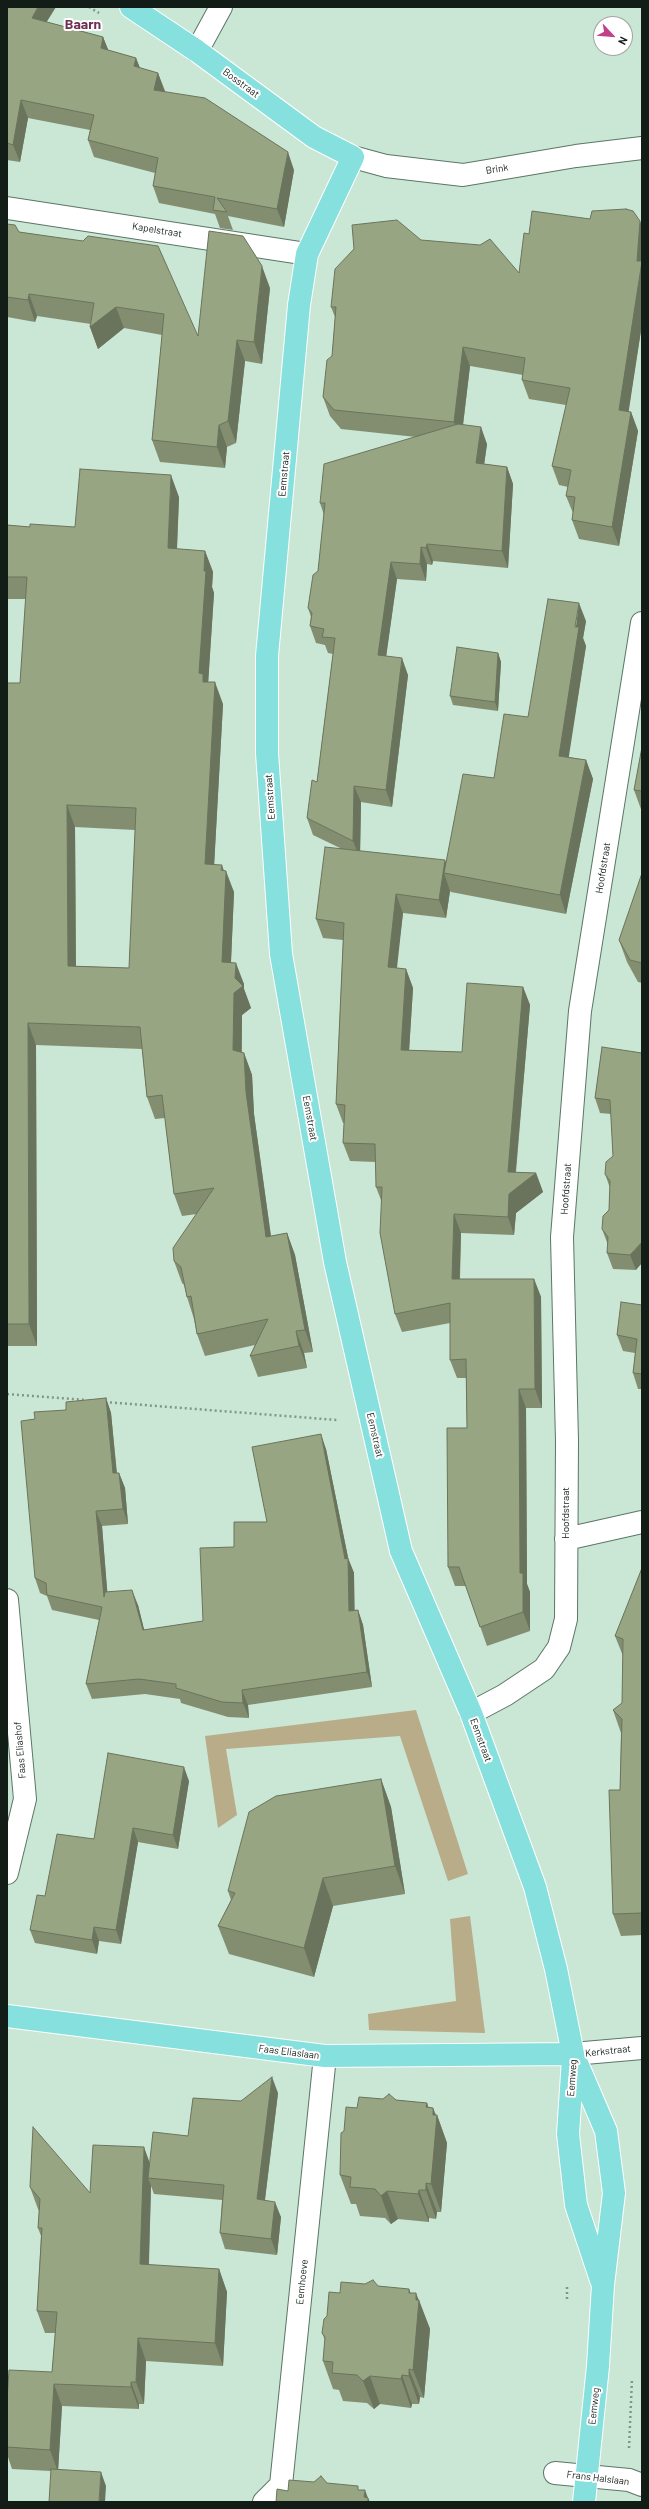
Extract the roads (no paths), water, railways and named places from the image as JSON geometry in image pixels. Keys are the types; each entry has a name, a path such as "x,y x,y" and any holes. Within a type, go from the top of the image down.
{"main road":[{"name":"Bosstraat","path":"131,7 197,51 314,137 353,157"},
{"name":"Eemstraat","path":"353,157 307,254 298,305 267,656 266,753 281,954 335,1262 401,1551 471,1713 535,1886 556,1969 573,2054"},
{"name":"Faas Eliaslaan","path":"7,2016 325,2056 573,2054"},
{"name":"Eemweg","path":"573,2054 568,2134 575,2198 603,2285"},
{"name":"Eemweg","path":"573,2054 606,2131 614,2193 603,2285 598,2366 584,2502"}],"street":[{"path":"197,51 221,7"},
{"name":"Brink","path":"353,157 386,166 463,175 576,156 642,148"},
{"name":"Kapelstraat","path":"7,208 307,254"},
{"name":"Hoofdstraat","path":"471,1713 505,1695 544,1669 559,1647 566,1619 567,1441 562,1237 580,1011 642,623"},
{"path":"566,1539 642,1522"},
{"name":"Faas Eliashof","path":"7,1600 24,1799 7,1873"},
{"name":"Kerkstraat","path":"573,2054 642,2048"},
{"name":"Eemhoeve","path":"264,2502 281,2485 325,2056"},
{"name":"Frans Halslaan","path":"555,2473 629,2480 642,2485"}],"district":[{"name":"Baarn","path":"83,24"}]}
